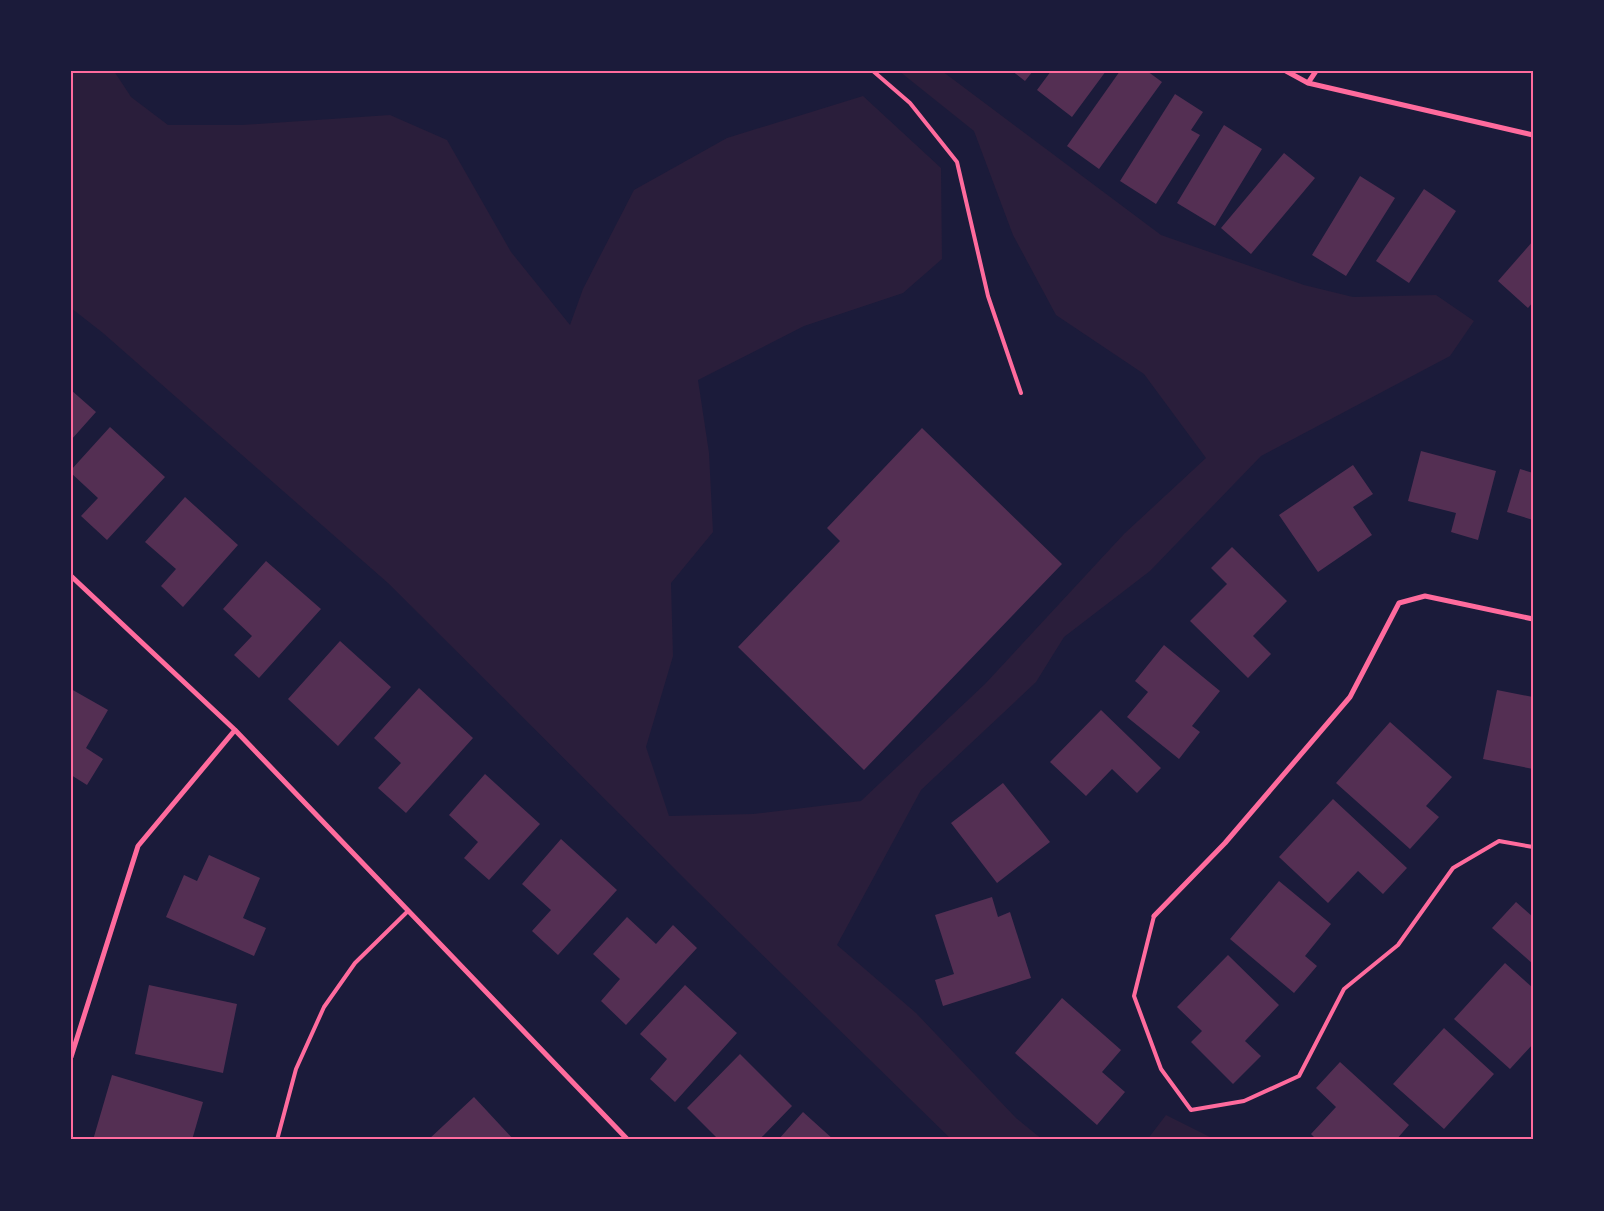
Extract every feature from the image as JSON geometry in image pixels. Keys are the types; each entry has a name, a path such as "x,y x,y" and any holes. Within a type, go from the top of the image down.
{"street":[{"path":"1286,71 1308,83 1533,135"},
{"path":"1308,83 1316,71"},
{"path":"71,576 235,730 628,1140"},
{"path":"1154,916 1225,842 1350,697 1399,603 1425,596 1533,619"},
{"path":"71,1057 138,846 235,730"}],"lane":[{"path":"873,71 910,103 957,162 988,296 1021,393"},
{"path":"1154,916 1134,996 1161,1069 1191,1110 1244,1101 1299,1076 1344,989 1398,945 1453,868 1499,841 1533,848"},
{"path":"277,1140 296,1068 324,1007 355,963 408,910"}],"shaded area":[{"path":"71,71 114,71 131,97 168,125 242,125 390,115 447,140 511,252 570,325 583,289 634,190 727,138 863,96 941,168 942,259 903,293 804,326 698,380 709,453 713,532 671,583 673,656 646,747 669,816 753,814 861,801 985,684 1124,534 1206,458 1144,374 1056,315 1013,235 974,131 899,71 942,71 1161,235 1304,285 1353,297 1436,295 1474,321 1450,356 1261,456 1150,571 1064,637 1036,682 921,790 837,945 916,1013 1016,1118 1043,1140 952,1140 695,889 388,583 103,333 71,308"},
{"path":"1166,1115 1210,1137 1208,1140 1147,1140"}],"building":[{"path":"1012,71 1033,71 1025,81"},
{"path":"1051,71 1106,71 1072,117 1037,90"},
{"path":"1120,71 1147,71 1162,82 1099,169 1067,146"},
{"path":"1175,94 1203,112 1191,130 1200,135 1156,204 1120,181"},
{"path":"1224,125 1262,149 1215,226 1177,203"},
{"path":"1284,153 1315,178 1251,254 1221,228"},
{"path":"1360,176 1395,198 1346,276 1312,255"},
{"path":"1424,189 1456,211 1409,283 1376,261"},
{"path":"1533,241 1533,302 1528,308 1498,281"},
{"path":"71,390 96,412 71,440"},
{"path":"110,427 165,477 107,540 81,516 98,498 71,473 71,470"},
{"path":"922,428 1062,564 864,770 738,647 840,541 827,528"},
{"path":"1421,451 1496,471 1478,540 1451,532 1456,513 1408,501"},
{"path":"1353,465 1373,494 1353,507 1372,535 1318,572 1279,515"},
{"path":"1520,469 1533,473 1533,520 1507,512"},
{"path":"185,497 238,545 183,607 161,586 176,569 145,542"},
{"path":"1232,547 1287,601 1253,636 1271,654 1248,678 1190,621 1227,584 1211,568"},
{"path":"266,561 321,609 259,678 234,655 252,636 223,609"},
{"path":"340,641 391,687 338,746 288,699"},
{"path":"1164,645 1220,691 1192,726 1200,732 1179,759 1127,717 1148,692 1135,681"},
{"path":"419,688 473,738 406,813 378,788 401,763 374,738"},
{"path":"71,689 108,710 86,748 103,759 87,785 71,775"},
{"path":"1497,690 1533,697 1533,769 1483,759"},
{"path":"1101,710 1161,768 1137,793 1112,769 1086,796 1050,762"},
{"path":"1390,722 1452,777 1426,806 1439,817 1410,849 1336,783"},
{"path":"485,774 540,824 489,880 464,858 478,842 449,815"},
{"path":"1003,783 1050,842 997,883 951,823"},
{"path":"1333,799 1407,868 1383,894 1358,871 1328,903 1279,857"},
{"path":"561,839 617,890 558,955 532,931 551,910 522,884"},
{"path":"209,855 260,878 243,918 266,928 254,956 166,917 184,875 197,881"},
{"path":"1279,881 1331,924 1305,956 1317,966 1294,993 1230,939"},
{"path":"992,897 998,917 1010,912 1031,978 943,1006 935,980 954,974 935,915"},
{"path":"1516,902 1533,917 1533,964 1492,928"},
{"path":"627,917 656,944 673,925 697,948 626,1025 601,1001 620,979 593,954"},
{"path":"1228,955 1279,1005 1245,1041 1261,1056 1233,1084 1191,1042 1202,1031 1177,1007"},
{"path":"1505,963 1533,988 1533,1044 1510,1069 1454,1019"},
{"path":"149,985 237,1004 223,1073 135,1054"},
{"path":"685,985 737,1033 675,1102 650,1079 667,1059 640,1034"},
{"path":"1062,998 1121,1050 1102,1072 1125,1092 1097,1125 1015,1053"},
{"path":"1444,1028 1494,1074 1444,1129 1393,1084"},
{"path":"740,1054 792,1106 759,1140 713,1140 716,1137 687,1108"},
{"path":"1340,1062 1409,1125 1396,1140 1317,1140 1311,1134 1336,1107 1316,1088"},
{"path":"112,1075 203,1102 192,1140 93,1140"},
{"path":"474,1097 514,1140 428,1140"},
{"path":"803,1112 834,1140 778,1140"}]}
